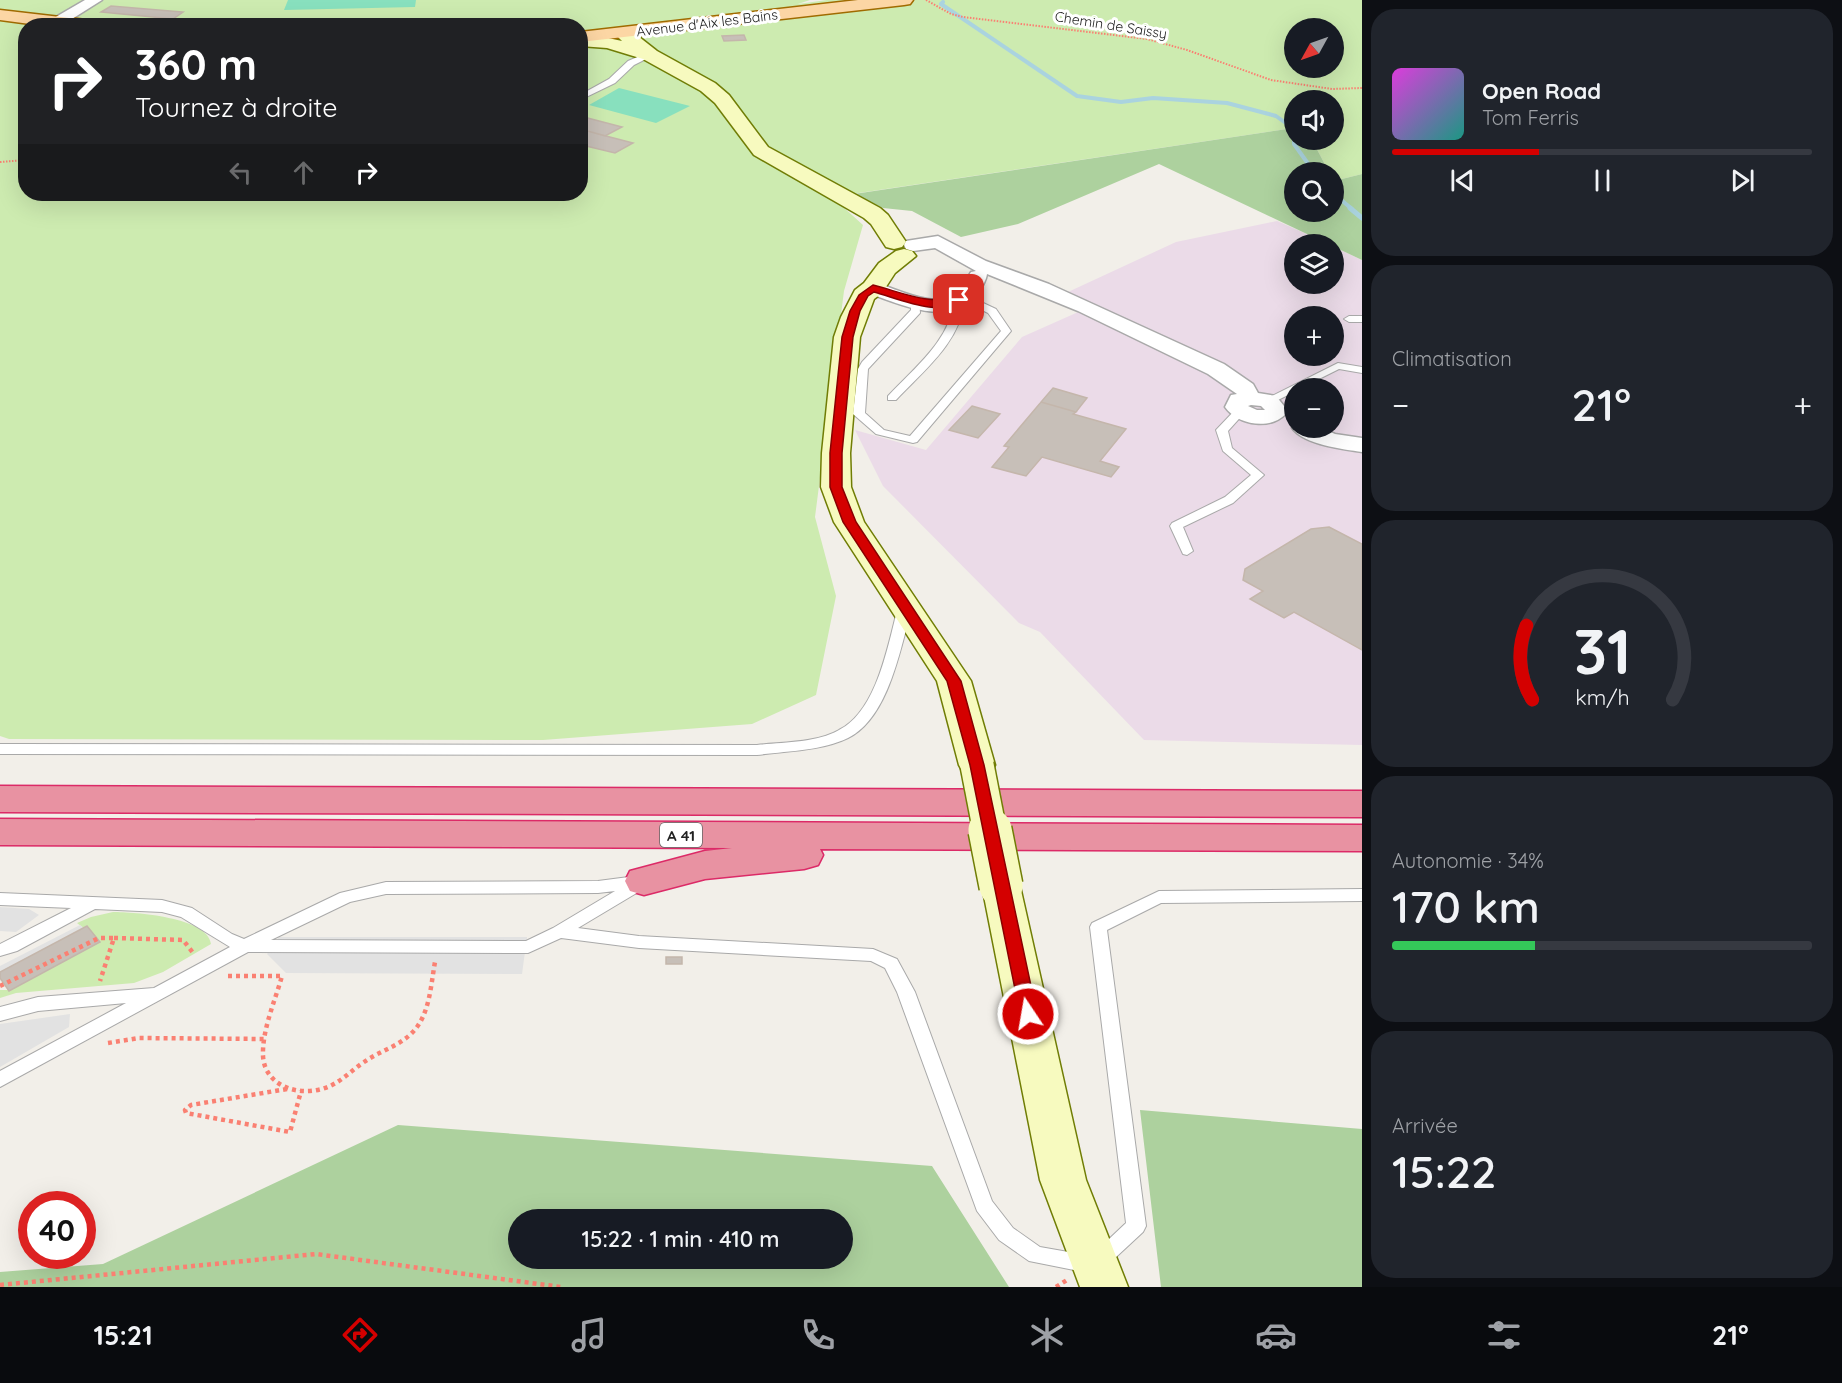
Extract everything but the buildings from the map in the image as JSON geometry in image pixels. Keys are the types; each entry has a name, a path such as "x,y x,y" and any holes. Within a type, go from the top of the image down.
{"highway":[{"path":"0,781 423,800"},
{"name":"A 41","path":"0,799 1362,804"},
{"name":"A 41","path":"0,832 1362,838"},
{"path":"644,881 705,865 790,856 1362,843"}],"main road":[{"name":"Avenue d'Aix les Bains","path":"588,30 869,0"},
{"name":"Avenue d'Aix les Bains","path":"588,33 624,40 904,0"},
{"path":"0,17 18,19"}],"street":[{"path":"65,18 95,0"},
{"path":"624,40 634,28 742,14"},
{"path":"588,39 624,40 708,87 722,99 761,151 865,208 880,220 902,250 939,260 978,276 1261,408"},
{"path":"1099,1276 1063,1180 977,765 954,681 906,605 849,522 836,487 836,453 847,337 855,311 868,291 902,250 938,242 979,265 1085,307 1216,369 1245,389 1261,408"},
{"path":"868,291 934,305 962,299 978,276"},
{"path":"1326,438 1362,445"}],"lane":[{"path":"588,94 612,81 631,63 650,55"},
{"path":"892,398 951,331 958,317 962,299 992,311 1006,331 913,440 880,432 860,414 864,369 867,362 916,311 915,301"},
{"path":"1349,319 1362,319"},
{"path":"1187,551 1176,526 1229,500 1258,475 1227,449 1222,430 1338,366 1362,370"},
{"path":"0,749 757,750 822,741 846,733 869,712 879,690 906,605"},
{"path":"0,899 162,906 186,912 226,938 245,946 528,947 559,932 644,881"},
{"path":"0,1080 245,946 325,905 367,891 386,888 598,887 644,881"},
{"path":"559,932 639,942 873,955 891,964 906,992 984,1205 1006,1234 1036,1255 1099,1276 1136,1226 1098,927 1159,897 1362,895"},
{"path":"0,950 11,947 95,903"},
{"path":"0,1014 38,1004 157,994"}],"path":[{"name":"Chemin de Saissy","path":"926,0 951,14 963,17 1147,39 1187,50 1253,75 1279,82 1339,90 1362,88"},
{"path":"0,162 18,161"},
{"path":"0,986 99,938 183,940 195,955"},
{"path":"99,985 114,938"},
{"path":"301,1091 290,1132 186,1113 185,1110 191,1106 288,1089 321,1090 366,1060 395,1045 416,1029 428,1005 437,946"},
{"path":"224,976 282,976 263,1054 264,1066 272,1079 288,1089"},
{"path":"102,1044 133,1039 266,1039"},
{"path":"0,1285 316,1254 561,1287"}],"shaded area":[{"path":"1277,221 1306,234 1284,234 1284,294 1344,294 1344,252 1362,260 1362,745 1144,740 1040,632 1019,623 883,486 855,430 926,450 1022,337 1094,305 1068,292 1176,242"},
{"path":"0,907 29,909 39,915 16,932 0,931"},
{"path":"80,925 93,935 11,978 0,981 0,966"},
{"path":"279,937 527,937 522,974 286,973 267,954"},
{"path":"70,1014 69,1027 0,1067 0,1024"}],"green space":[{"path":"0,0 810,0 798,4 827,0 1362,0 1362,174 1344,178 1344,162 1324,162 1317,150 1344,150 1344,90 1284,90 1284,129 832,197 863,225 844,291 815,517 836,596 816,695 752,724 543,740 9,739 0,736"},
{"path":"288,0 416,0 415,7 284,10"},
{"path":"619,88 690,106 656,123 589,105"},
{"path":"1284,130 1284,150 1317,150 1324,162 1284,162 1284,222 1344,222 1344,178 1362,174 1362,260 1344,251 1344,234 1307,234 1159,164 1018,224 961,237 912,211 883,208 854,194"},
{"path":"113,912 152,915 184,922 207,935 211,944 163,972 134,983 16,993 0,998 0,990 7,990 100,941 77,923"},
{"path":"1140,1110 1362,1129 1362,1287 1161,1287"},
{"path":"398,1125 932,1166 1009,1287 0,1287 0,1272 96,1269 96,1265 103,1264"}],"waterway":[{"path":"943,2 941,4 1077,96 1121,102 1153,98 1227,103 1276,116 1294,129 1294,144 1307,162"},
{"path":"1344,202 1352,209"},
{"path":"1350,208 1362,218"}],"route":[{"path":"959,300 934,305 873,288 864,295 855,311 847,337 836,453 836,487 849,522 906,605 954,681 977,765 1028,1014"}]}
